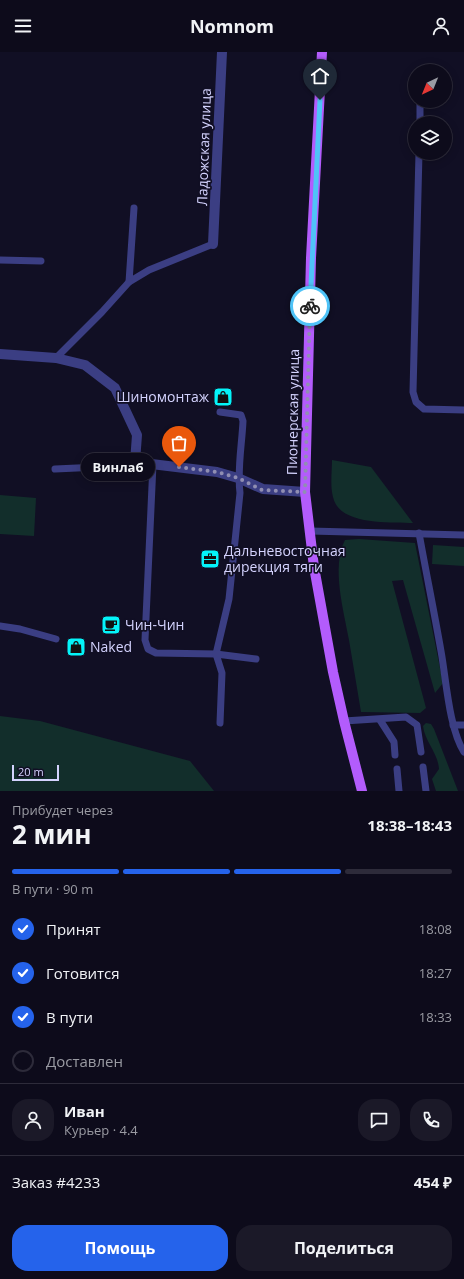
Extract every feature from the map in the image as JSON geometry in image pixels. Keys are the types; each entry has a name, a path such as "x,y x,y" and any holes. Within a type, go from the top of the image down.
{"main road":[{"name":"Пионерская улица","path":"322,52 311,258 305,492 321,606 344,721 362,791"}],"street":[{"name":"Ладожская улица","path":"213,244 222,52"},
{"path":"0,354 56,358 86,365 115,388 137,435 135,462 217,472 238,478 262,490 305,492"}],"lane":[{"path":"419,160 413,392 416,402 424,409 464,410"},
{"path":"129,282 134,208"},
{"path":"56,358 102,312 129,282 149,270 213,244"},
{"path":"0,260 41,261"},
{"path":"220,412 241,415 243,418 238,478 240,493 229,599 216,654 222,673 220,723"},
{"path":"55,469 99,467 113,460 135,462"},
{"path":"154,464 144,640 148,649 156,653 216,654 256,659"},
{"path":"310,531 464,535"},
{"path":"419,533 441,650 453,725 464,752"},
{"path":"0,626 20,628 56,639"},
{"path":"344,721 380,720 406,717 417,724 421,752"},
{"path":"380,720 394,742 396,755"},
{"path":"453,725 464,725"},
{"path":"423,767 426,791"},
{"path":"397,769 399,791"}],"green space":[{"path":"332,460 371,467 413,523 380,522 355,518 345,513 337,506 332,493"},
{"path":"0,495 36,498 34,536 0,534"},
{"path":"359,539 415,543 443,683 435,693 403,580 392,581 426,708 420,713 361,712 342,603 339,576 341,551 345,540"},
{"path":"433,545 464,547 464,566 432,564"},
{"path":"0,716 40,721 190,761 214,791 0,791"},
{"path":"426,723 431,724 434,729 458,791 436,791 432,779 439,769 436,758 424,732 423,726"}],"way so far":[{"path":"179,467 217,472 238,478 262,490 305,492 310,306"}],"place":[{"name":"Шиномонтаж","path":"223,397"},
{"name":"Винлаб","path":"179,467"},
{"name":"Дальневосточная дирекция тяги","path":"210,559"},
{"name":"Чин-Чин","path":"111,625"},
{"name":"Naked","path":"76,647"}],"route":[{"path":"310,306 311,258 320,100"}]}
